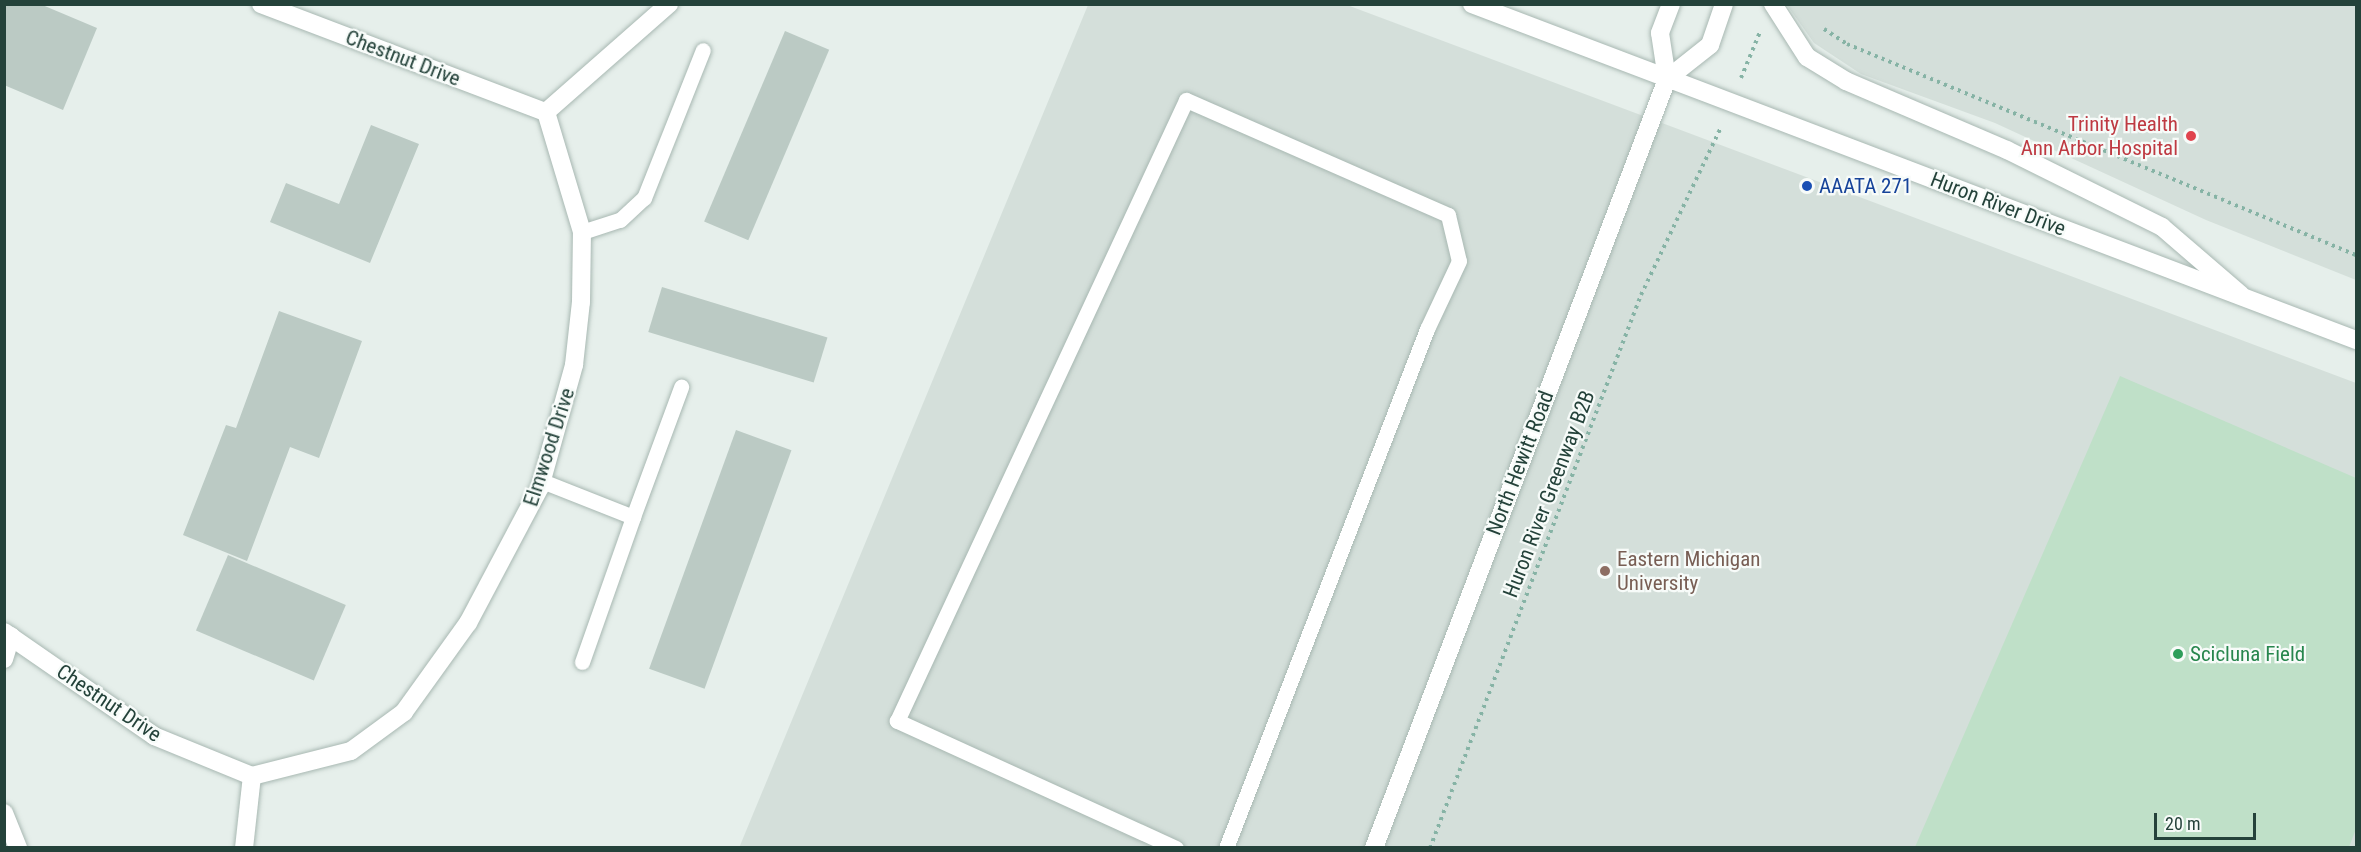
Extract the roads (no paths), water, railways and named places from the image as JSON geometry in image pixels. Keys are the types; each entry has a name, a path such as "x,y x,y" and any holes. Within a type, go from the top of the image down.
{"street":[{"path":"546,112 669,4"},
{"name":"Huron River Drive","path":"1472,4 2356,340"},
{"path":"1671,4 1660,33 1667,79 1710,45 1724,4"},
{"path":"1773,4 1807,57 1846,81 2007,150 2162,227 2247,300"},
{"name":"Chestnut Drive","path":"263,5 546,112"},
{"name":"North Hewitt Road","path":"1374,848 1667,79"},
{"name":"Elmwood Drive","path":"252,776 351,752 404,712 468,623 542,481 574,365 582,232 546,112"},
{"path":"4,659 8,634"},
{"name":"Chestnut Drive","path":"8,634 154,736 252,776"},
{"path":"244,848 252,776"},
{"path":"4,813 18,848"}],"lane":[{"path":"582,232 620,220 644,198 703,50"},
{"path":"1176,848 897,721 1186,100 1448,215 1459,261 1419,349 1226,848"},
{"path":"582,662 681,387"},
{"path":"542,481 633,517"}],"place":[{"name":"Trinity Health Ann Arbor Hospital","path":"2191,136"},
{"name":"AAATA 271","path":"1807,186"},
{"name":"Eastern Michigan University","path":"1605,571"},
{"name":"Scicluna Field","path":"2178,654"}]}
